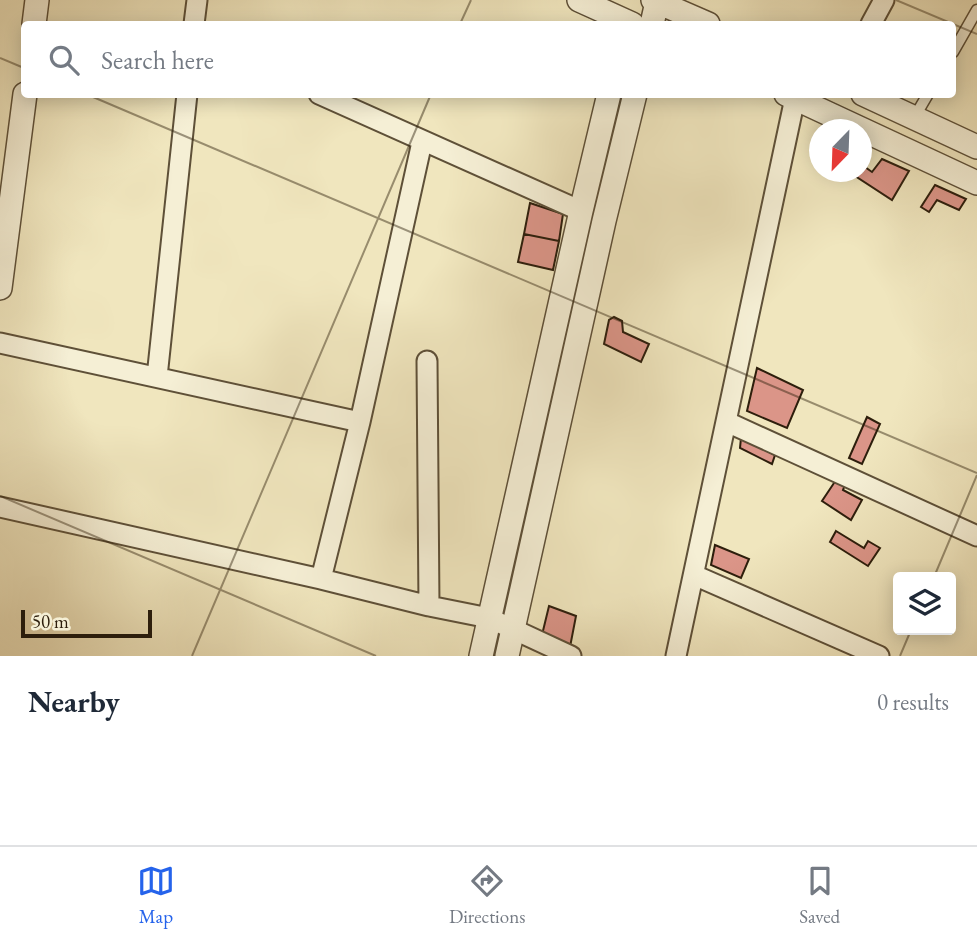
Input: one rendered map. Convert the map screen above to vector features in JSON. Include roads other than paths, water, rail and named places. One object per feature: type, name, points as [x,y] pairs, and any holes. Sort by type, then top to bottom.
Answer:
[{"type":"street","points":[[34,21],[37,0]]},
{"type":"street","points":[[194,21],[197,0]]},
{"type":"street","points":[[579,0],[629,18]]},
{"type":"street","points":[[873,21],[884,0]]},
{"type":"street","points":[[652,21],[655,1],[701,21]]},
{"type":"street","points":[[0,288],[24,98]]},
{"type":"street","points":[[157,377],[187,98]]},
{"type":"street","points":[[327,98],[581,211]]},
{"type":"street","points":[[481,656],[608,98]]},
{"type":"street","points":[[507,656],[634,98]]},
{"type":"street","points":[[677,656],[727,422],[791,98]]},
{"type":"street","points":[[795,98],[977,183]]},
{"type":"street","points":[[872,98],[977,147]]},
{"type":"street","points":[[321,579],[360,422],[422,142]]},
{"type":"street","points":[[0,343],[360,422]]},
{"type":"street","points":[[427,361],[429,606]]},
{"type":"street","points":[[727,422],[977,536]]},
{"type":"street","points":[[0,507],[489,618],[570,656]]},
{"type":"street","points":[[694,575],[879,656]]},
{"type":"lane","points":[[956,47],[977,10]]},
{"type":"lane","points":[[914,118],[926,98]]}]
